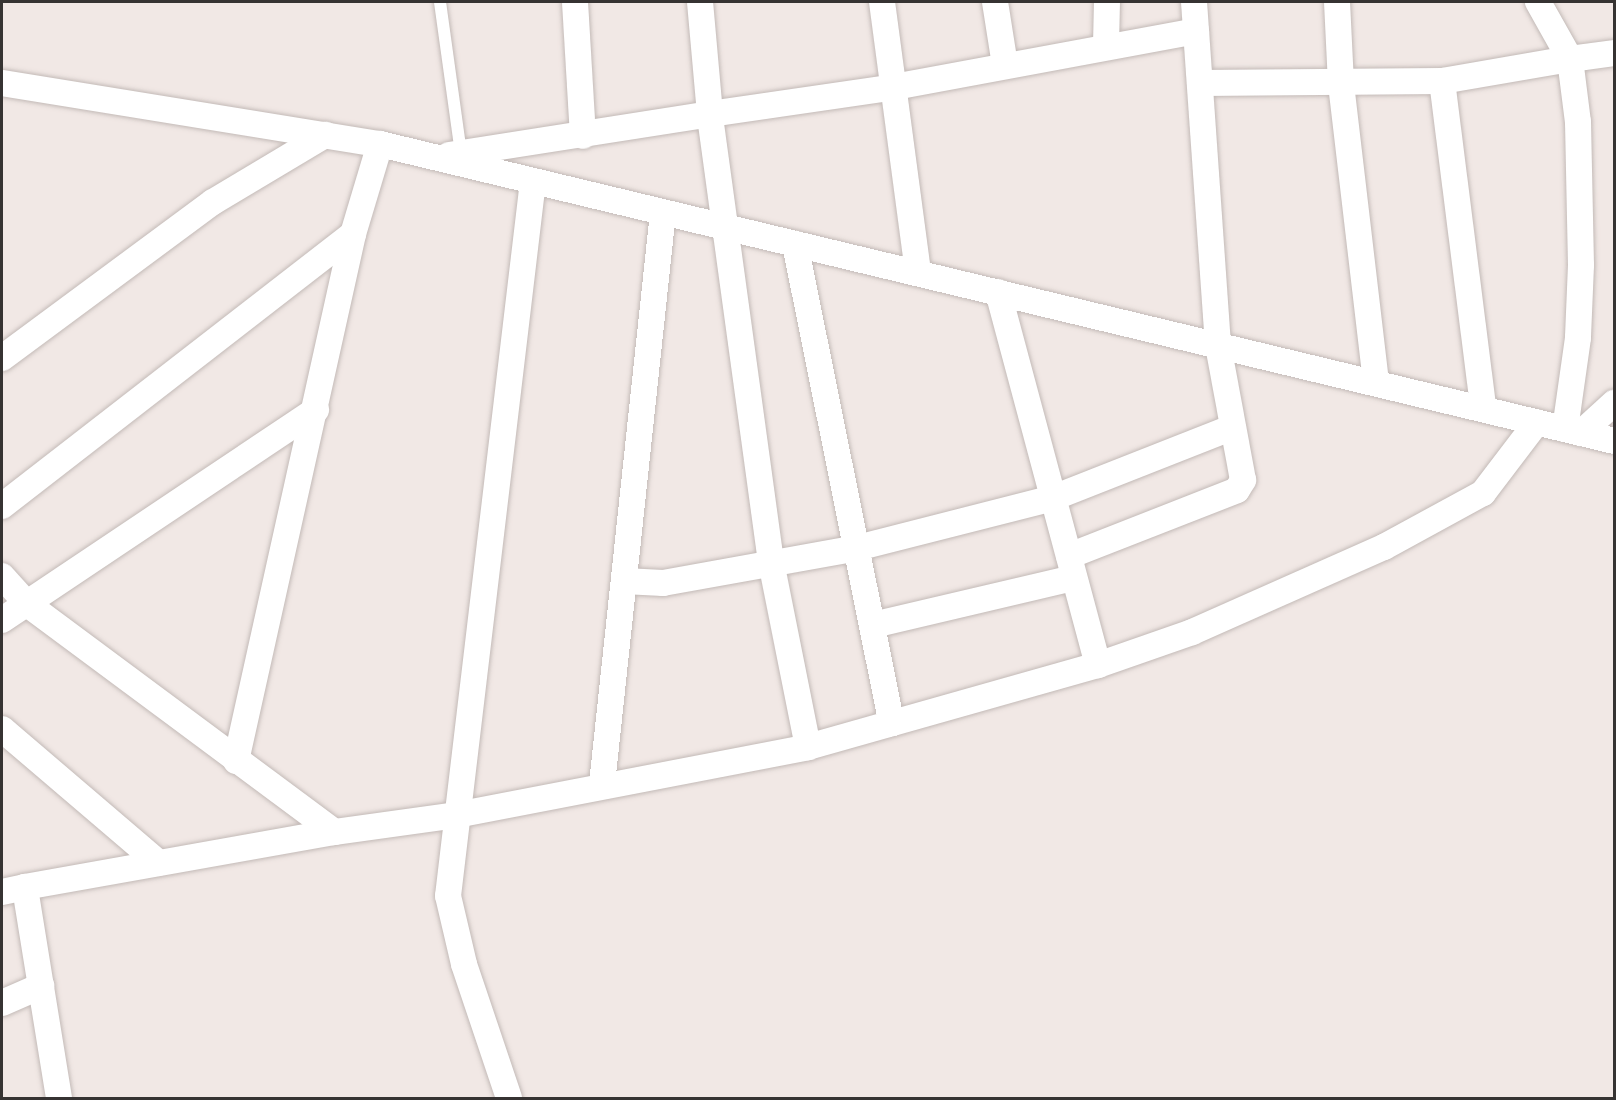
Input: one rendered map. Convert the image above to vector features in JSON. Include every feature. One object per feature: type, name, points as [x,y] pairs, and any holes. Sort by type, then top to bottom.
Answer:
[{"type":"street","points":[[575,2],[583,136]]},
{"type":"street","points":[[700,2],[722,226],[771,562],[808,747]]},
{"type":"street","points":[[882,2],[918,273]]},
{"type":"street","points":[[995,2],[1005,65]]},
{"type":"street","points":[[1106,45],[1107,2]]},
{"type":"street","points":[[873,626],[1072,567],[1237,490],[1244,472],[1218,345],[1194,2]]},
{"type":"street","points":[[1337,2],[1341,84],[1376,381]]},
{"type":"street","points":[[1538,2],[1570,59],[1578,122],[1581,265],[1573,431]]},
{"type":"street","points":[[436,157],[894,87],[1106,45],[1197,31]]},
{"type":"street","points":[[1200,83],[1341,84],[1442,81],[1614,53]]},
{"type":"street","points":[[1442,81],[1482,406]]},
{"type":"street","points":[[2,83],[380,144],[1482,406],[1614,441]]},
{"type":"street","points":[[2,358],[213,202],[325,135]]},
{"type":"street","points":[[236,761],[316,410],[353,234],[380,144]]},
{"type":"street","points":[[509,1098],[454,932],[448,896],[533,181]]},
{"type":"street","points":[[602,784],[663,212]]},
{"type":"street","points":[[2,506],[353,234]]},
{"type":"street","points":[[795,244],[892,723]]},
{"type":"street","points":[[998,292],[1098,665]]},
{"type":"street","points":[[1573,431],[1614,403]]},
{"type":"street","points":[[2,620],[316,410]]},
{"type":"street","points":[[59,1098],[41,986],[13,889],[334,832],[456,815],[602,784],[808,747],[1098,665],[1203,628],[1384,547],[1483,494],[1537,422]]},
{"type":"street","points":[[624,581],[663,583],[857,548],[1053,498],[1233,427]]},
{"type":"street","points":[[2,576],[26,603],[334,832]]},
{"type":"street","points":[[2,729],[159,863]]},
{"type":"street","points":[[2,1003],[41,986]]},
{"type":"lane","points":[[440,2],[461,154]]}]
